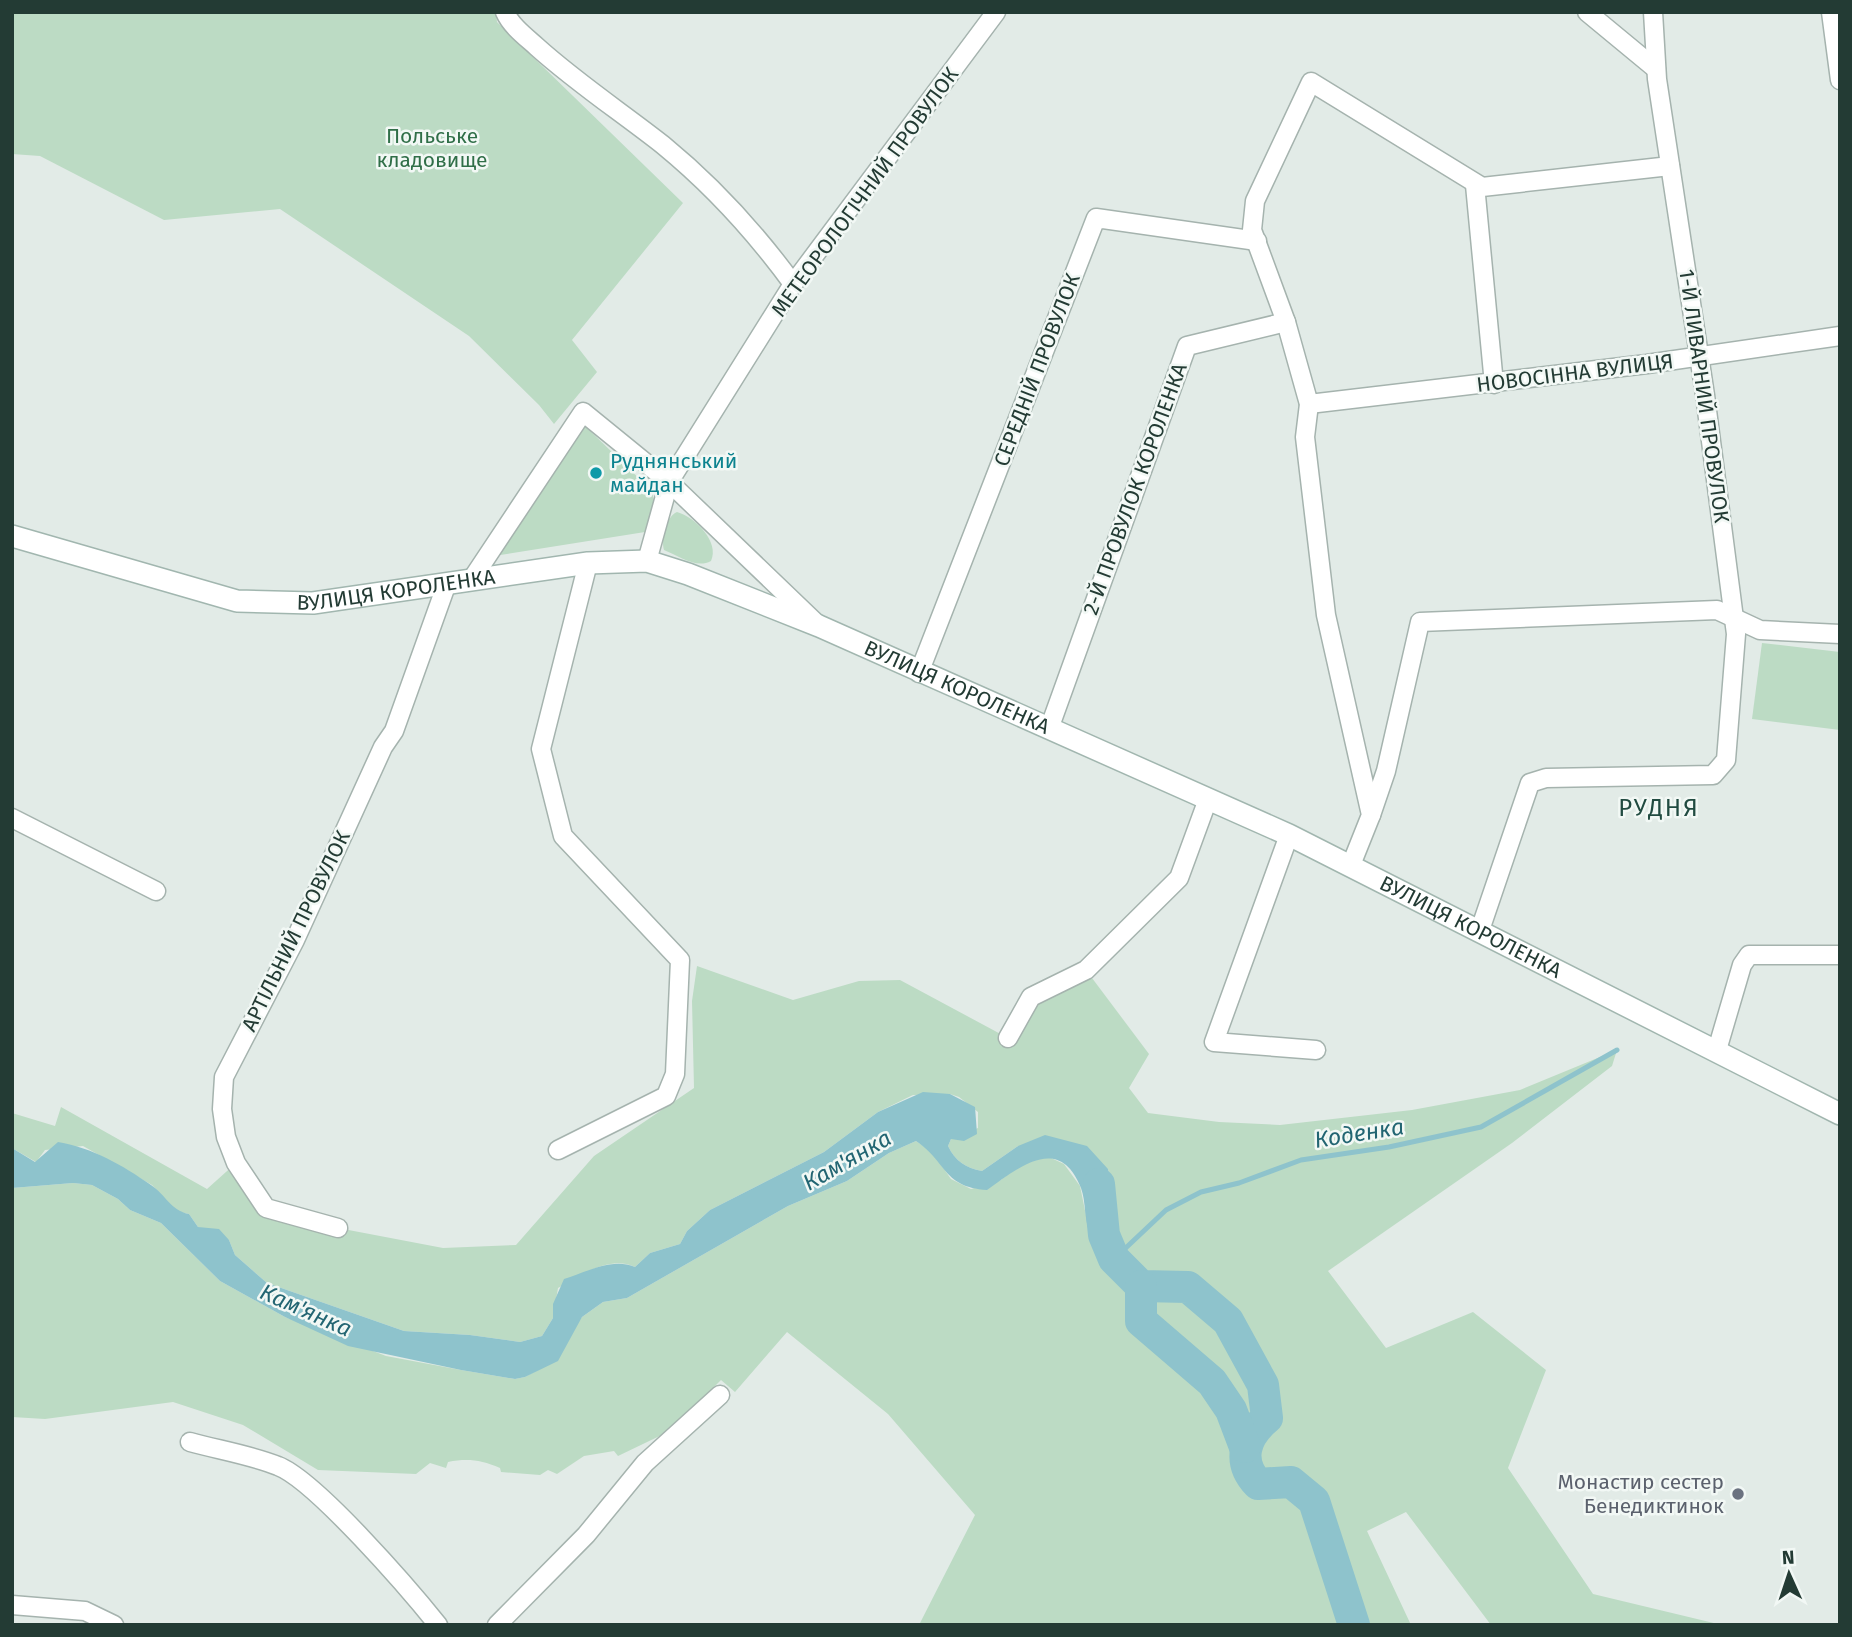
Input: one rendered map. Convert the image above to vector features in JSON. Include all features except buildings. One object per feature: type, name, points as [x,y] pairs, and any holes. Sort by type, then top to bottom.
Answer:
[{"type":"street","points":[[505,12],[520,31],[573,79],[663,145],[724,199],[764,244],[793,284]]},
{"type":"street","name":"МЕТЕОРОЛОГІЧНИЙ ПРОВУЛОК","points":[[646,561],[669,482],[793,284],[996,12]]},
{"type":"street","points":[[1587,12],[1656,68]]},
{"type":"street","name":"1-Й ЛИВАРНИЙ ПРОВУЛОК","points":[[1479,930],[1530,783],[1546,778],[1713,775],[1726,760],[1736,634],[1699,356],[1656,68],[1653,12]]},
{"type":"street","points":[[1830,12],[1840,80]]},
{"type":"street","points":[[1371,815],[1326,614],[1305,437],[1309,404],[1286,322],[1252,230],[1255,201],[1311,82],[1482,187],[1670,166]]},
{"type":"street","points":[[1475,185],[1494,384]]},
{"type":"street","name":"СЕРЕДНІЙ ПРОВУЛОК","points":[[919,673],[1096,218],[1257,241]]},
{"type":"street","name":"2-Й ПРОВУЛОК КОРОЛЕНКА","points":[[1049,729],[1186,346],[1286,322]]},
{"type":"street","name":"НОВОСІННА ВУЛИЦЯ","points":[[1309,404],[1494,384],[1840,336]]},
{"type":"street","points":[[471,579],[583,412],[669,482],[819,626]]},
{"type":"street","name":"ВУЛИЦЯ КОРОЛЕНКА","points":[[12,536],[237,601],[313,603],[588,563],[646,561],[688,574],[819,626],[919,673],[1289,835],[1717,1050],[1840,1115]]},
{"type":"street","points":[[558,1150],[666,1096],[675,1074],[680,960],[563,836],[541,749],[588,563]]},
{"type":"street","name":"АРТІЛЬНИЙ ПРОВУЛОК","points":[[338,1228],[266,1208],[236,1163],[226,1137],[222,1109],[224,1077],[295,940],[383,747],[394,731],[447,583]]},
{"type":"street","points":[[1351,865],[1386,771],[1420,622],[1717,610],[1760,630],[1840,634]]},
{"type":"street","points":[[1008,1038],[1031,997],[1086,970],[1179,878],[1208,799]]},
{"type":"street","points":[[12,818],[156,891]]},
{"type":"street","points":[[1289,835],[1214,1042],[1317,1050]]},
{"type":"street","points":[[1717,1050],[1742,965],[1749,955],[1839,955],[1840,948]]},
{"type":"street","points":[[497,1625],[586,1535],[645,1463],[720,1395]]},
{"type":"street","points":[[190,1442],[281,1466],[304,1483],[415,1597],[438,1625]]},
{"type":"street","points":[[12,1605],[85,1611],[114,1625]]},
{"type":"green space","name":"Польське кладовище","points":[[12,12],[496,12],[497,22],[683,203],[572,340],[597,372],[554,424],[539,405],[469,336],[280,209],[164,220],[40,156],[12,154]]},
{"type":"green space","points":[[582,423],[651,490],[654,500],[645,532],[494,556]]},
{"type":"green space","points":[[677,512],[691,519],[709,538],[713,554],[711,561],[693,563],[664,550],[665,528]]},
{"type":"green space","points":[[1762,643],[1840,652],[1840,730],[1752,719]]},
{"type":"green space","points":[[697,966],[793,1000],[859,981],[900,980],[1008,1038],[1031,997],[1086,970],[1149,1054],[1129,1088],[1148,1113],[1219,1122],[1280,1125],[1412,1110],[1520,1090],[1617,1050],[1612,1066],[1512,1143],[1328,1271],[1386,1348],[1473,1312],[1546,1370],[1508,1468],[1593,1594],[1722,1625],[1491,1625],[1406,1512],[1367,1531],[1411,1625],[919,1625],[975,1515],[888,1414],[787,1332],[735,1392],[721,1380],[670,1431],[618,1456],[614,1451],[584,1456],[557,1474],[548,1470],[540,1475],[501,1472],[500,1468],[493,1465],[468,1460],[448,1462],[446,1468],[430,1463],[416,1474],[318,1470],[243,1425],[173,1402],[45,1419],[12,1417],[12,1188],[73,1183],[92,1185],[118,1199],[130,1210],[161,1223],[220,1281],[285,1317],[386,1356],[515,1379],[540,1369],[582,1317],[603,1302],[627,1298],[788,1206],[847,1181],[889,1153],[916,1141],[932,1152],[951,1179],[971,1189],[1001,1180],[1017,1167],[1033,1160],[1049,1157],[1064,1164],[1080,1186],[1089,1230],[1116,1218],[1108,1169],[1018,1146],[982,1171],[971,1168],[958,1160],[948,1146],[951,1139],[978,1128],[978,1112],[959,1097],[950,1094],[913,1095],[878,1112],[824,1152],[710,1210],[687,1231],[680,1244],[650,1253],[635,1267],[615,1263],[606,1265],[586,1272],[558,1288],[553,1318],[542,1336],[520,1342],[470,1335],[404,1331],[267,1283],[235,1255],[229,1240],[198,1227],[189,1214],[176,1211],[152,1185],[83,1146],[45,1150],[36,1162],[12,1148],[12,1113],[55,1126],[61,1107],[207,1189],[236,1163],[266,1208],[338,1228],[443,1248],[516,1245],[594,1156],[694,1088],[692,1001]]},
{"type":"water","points":[[923,1092],[950,1094],[975,1107],[977,1134],[964,1141],[951,1139],[948,1146],[958,1160],[971,1168],[982,1171],[1018,1146],[1045,1135],[1087,1146],[1108,1169],[1116,1218],[1089,1231],[1081,1188],[1072,1171],[1061,1162],[1050,1158],[1037,1160],[1024,1165],[987,1190],[973,1188],[953,1179],[916,1141],[889,1153],[847,1181],[788,1206],[627,1298],[603,1302],[582,1317],[558,1361],[515,1379],[348,1346],[285,1317],[220,1281],[161,1223],[130,1210],[118,1199],[92,1185],[73,1183],[12,1188],[12,1148],[35,1162],[58,1142],[83,1148],[118,1164],[151,1185],[173,1206],[189,1214],[198,1227],[219,1229],[229,1240],[235,1255],[267,1283],[404,1331],[470,1335],[520,1342],[542,1336],[553,1318],[553,1304],[564,1279],[608,1265],[626,1264],[635,1267],[650,1253],[680,1244],[687,1231],[710,1210],[824,1152],[878,1112]]},
{"type":"waterway","name":"Коденка","points":[[1114,1259],[1166,1210],[1201,1192],[1239,1183],[1301,1160],[1389,1147],[1481,1127],[1617,1050]]},
{"type":"waterway","name":"Кам'янка","points":[[1099,1184],[1104,1235],[1114,1259],[1141,1286],[1188,1287],[1228,1321],[1263,1385],[1267,1418],[1249,1441],[1246,1450],[1247,1467],[1258,1484],[1291,1482],[1314,1501],[1354,1625]]},
{"type":"waterway","points":[[1141,1286],[1141,1321],[1212,1382],[1231,1410],[1245,1447]]},
{"type":"place","name":"Руднянський майдан","points":[[596,473]]},
{"type":"place","name":"Монастир сестер Бенедиктинок","points":[[1738,1494]]},
{"type":"district","name":"РУДНЯ","points":[[1659,808]]}]
